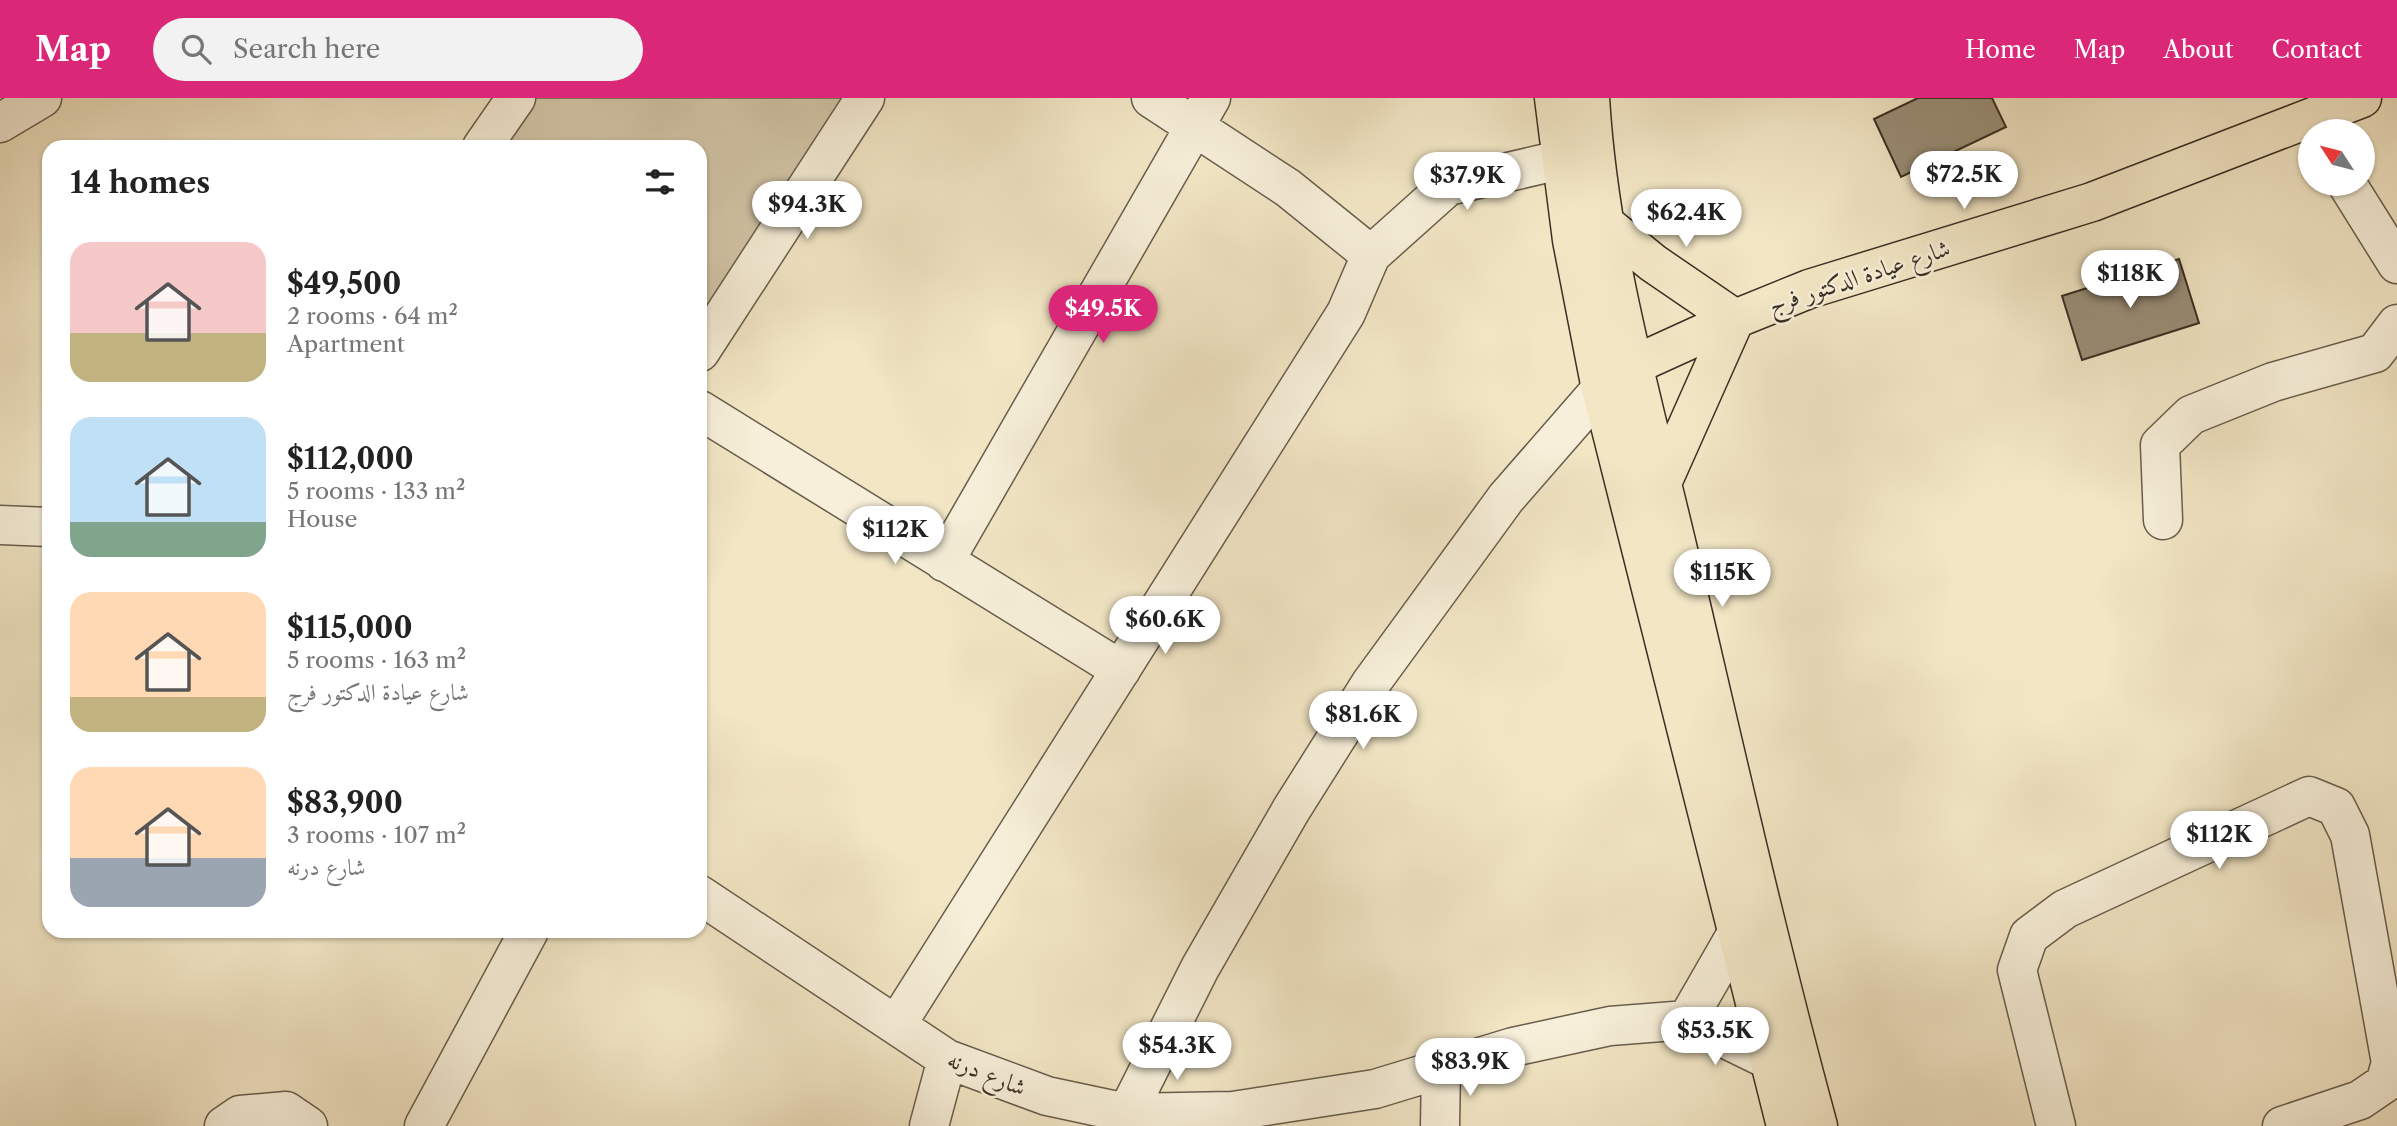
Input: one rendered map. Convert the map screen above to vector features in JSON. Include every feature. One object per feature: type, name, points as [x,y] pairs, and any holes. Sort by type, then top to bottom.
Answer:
[{"type":"main road","points":[[1554,98],[1572,240],[1601,389],[1786,1126]]},
{"type":"main road","points":[[1590,98],[1604,223],[1634,365],[1759,897],[1818,1126]]},
{"type":"main road","name":"شارع عيادة الدكتور فرج","points":[[2322,119],[2362,98]]},
{"type":"main road","name":"شارع عيادة الدكتور فرج","points":[[1601,389],[1634,365],[1735,318],[1808,289],[2092,202],[2298,129]]},
{"type":"main road","points":[[1604,223],[1653,262],[1735,318],[1662,483]]},
{"type":"street","points":[[0,123],[42,98]]},
{"type":"street","points":[[487,140],[516,98]]},
{"type":"street","points":[[707,341],[865,98]]},
{"type":"street","points":[[1151,98],[1203,111],[1288,188],[1371,255]]},
{"type":"street","points":[[944,562],[1203,111]]},
{"type":"street","points":[[897,1024],[1346,313],[1371,255],[1448,186],[1560,160]]},
{"type":"street","points":[[2354,196],[2397,264]]},
{"type":"street","points":[[2164,520],[2160,445],[2191,415],[2273,382],[2375,353],[2397,324]]},
{"type":"street","points":[[1127,1113],[1200,968],[1291,810],[1371,683],[1506,498],[1601,389]]},
{"type":"street","points":[[707,414],[1121,670]]},
{"type":"street","points":[[0,525],[42,527]]},
{"type":"street","points":[[2056,1126],[2017,970],[2029,936],[2065,909],[2309,796],[2336,807],[2350,835],[2391,1063],[2385,1083],[2360,1100],[2282,1126]]},
{"type":"street","name":"شارع درنه","points":[[707,900],[947,1059],[1047,1096],[1127,1113],[1233,1111],[1376,1089],[1513,1047],[1610,1026],[1687,1020]]},
{"type":"street","points":[[1737,933],[1687,1020],[1769,1060],[1807,1086]]},
{"type":"street","points":[[424,1126],[525,938]]},
{"type":"street","points":[[929,1126],[947,1059]]},
{"type":"street","points":[[1440,1126],[1441,1069]]},
{"type":"street","points":[[224,1126],[240,1115],[286,1111],[308,1126]]},
{"type":"shaded area","points":[[525,98],[851,98],[707,318],[707,140],[496,140]]},
{"type":"building","points":[[1918,98],[1992,98],[2006,127],[1901,177],[1874,119]]},
{"type":"building","points":[[2179,259],[2199,323],[2082,360],[2062,296]]}]
